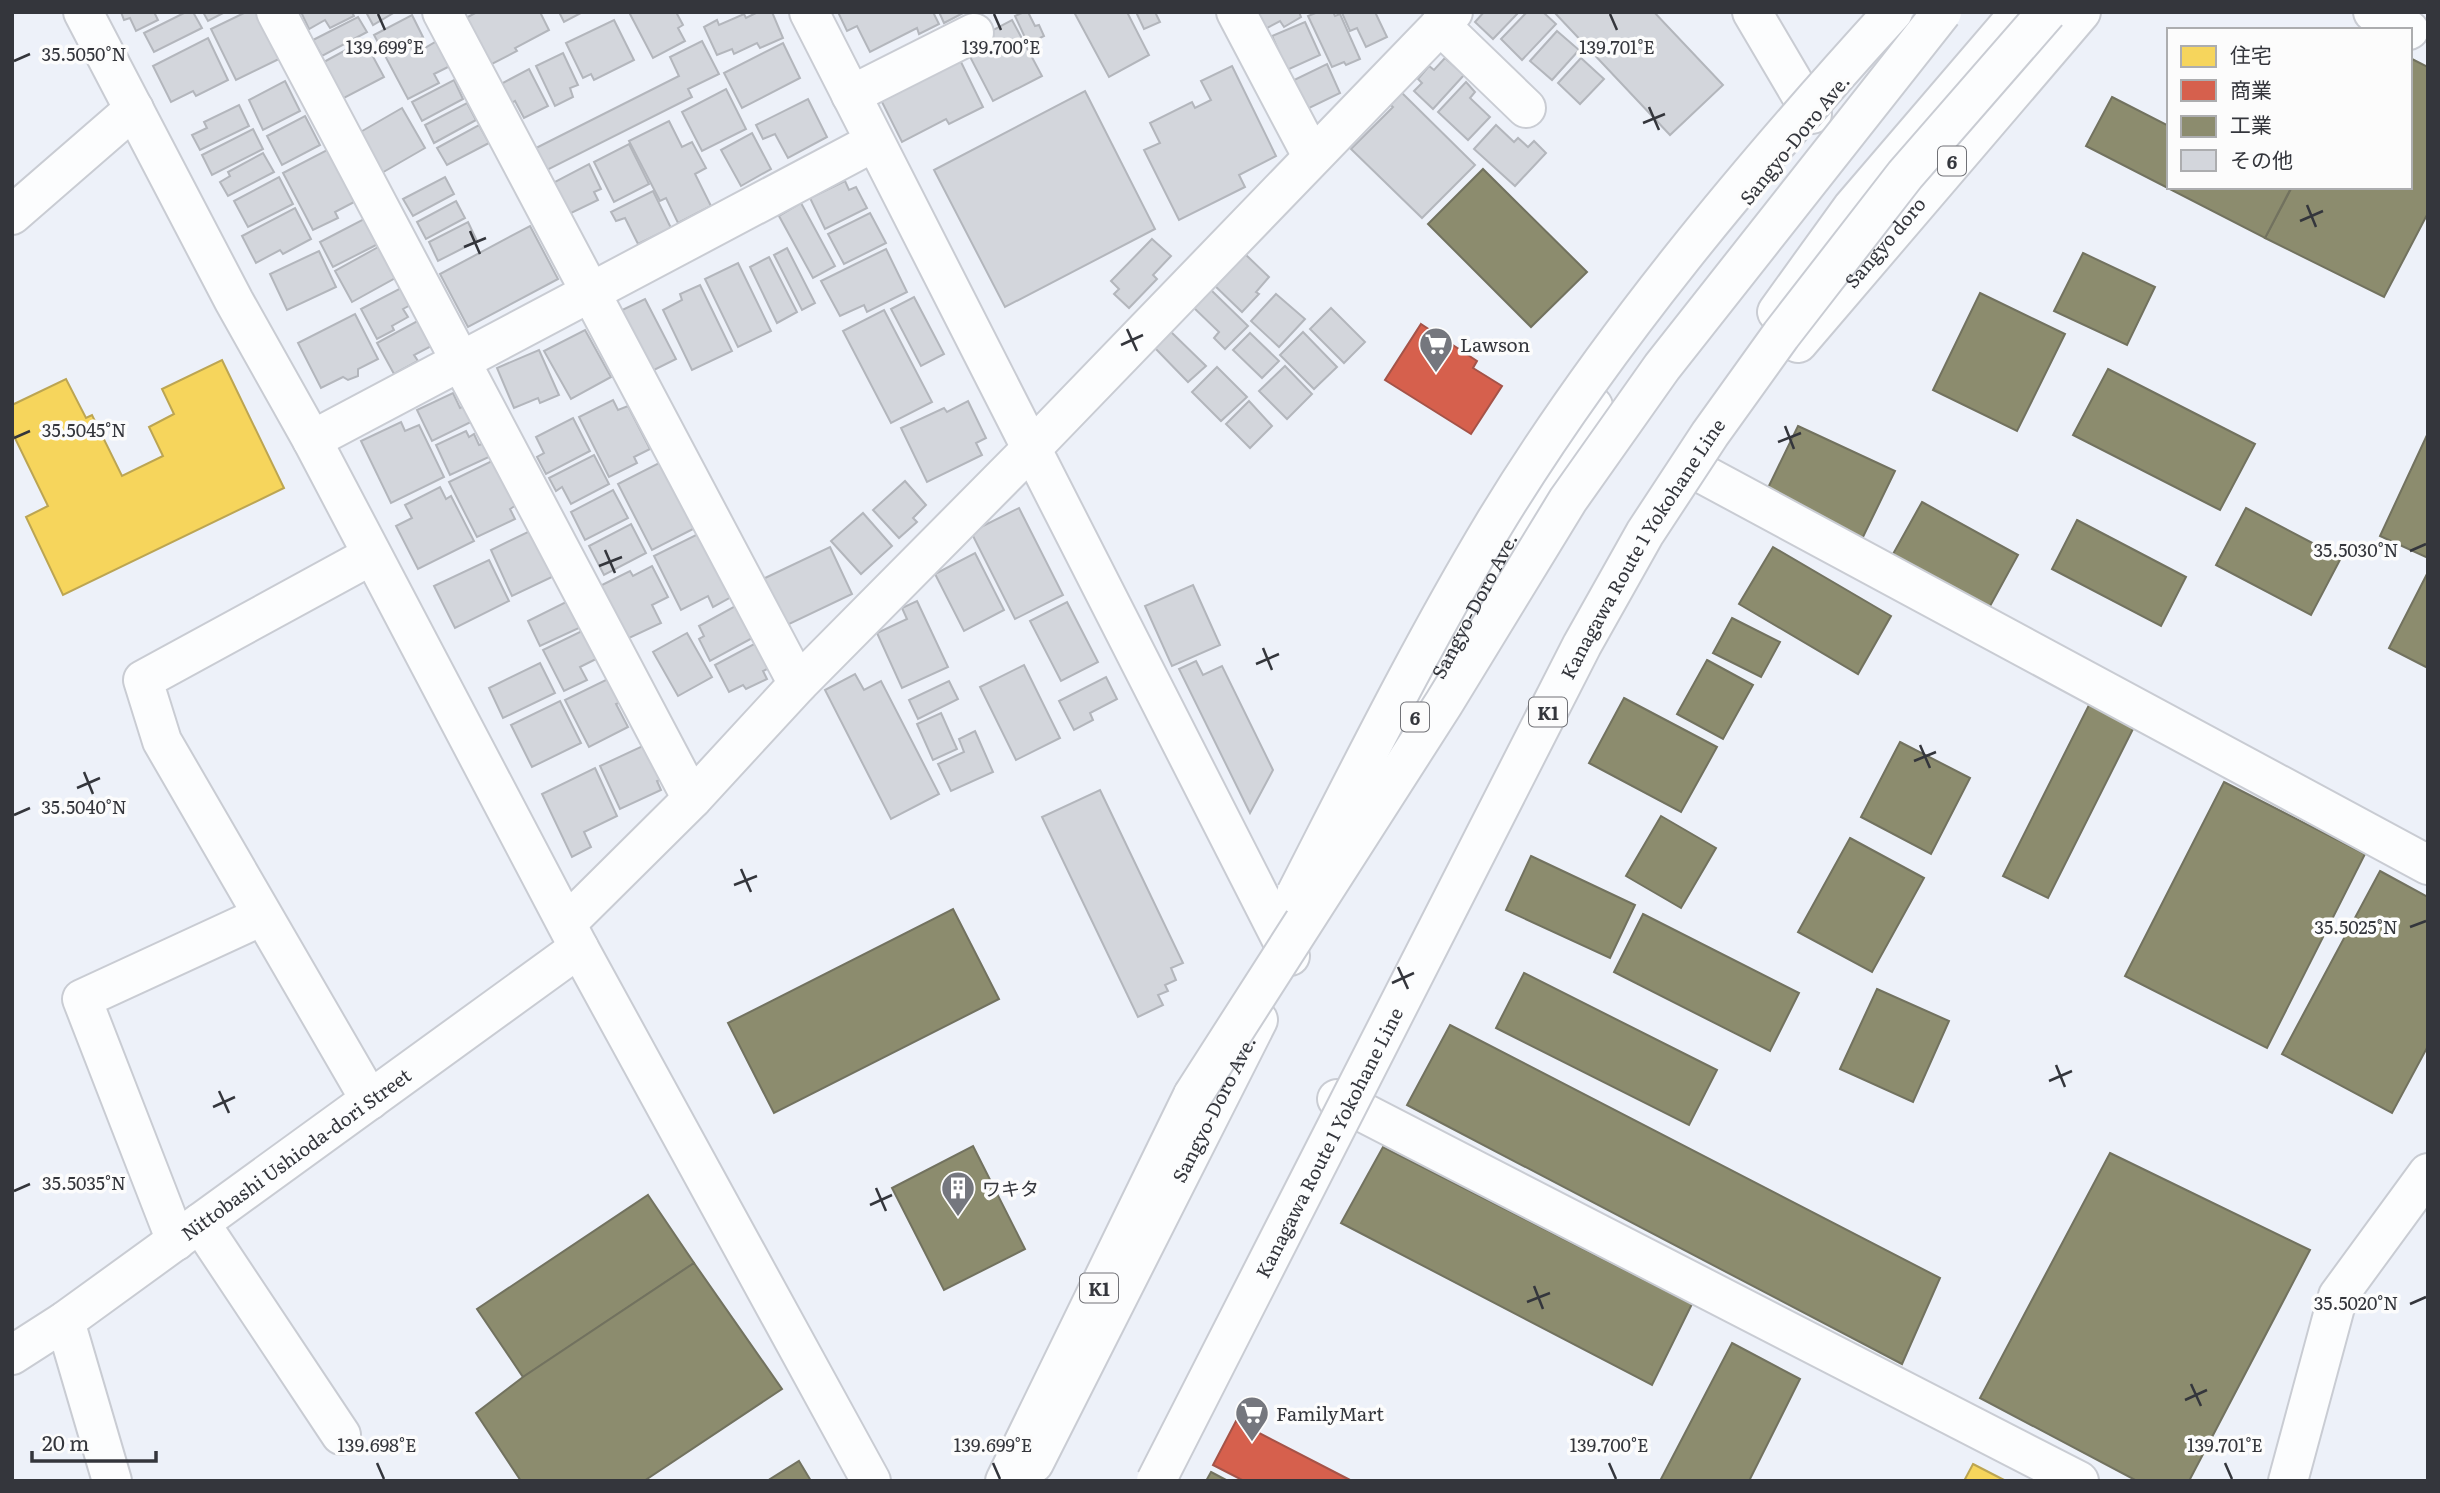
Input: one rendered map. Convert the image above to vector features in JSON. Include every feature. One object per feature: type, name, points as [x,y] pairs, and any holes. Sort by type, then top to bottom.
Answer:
[{"type":"main road","points":[[83,12],[573,936],[871,1481]]},
{"type":"main road","points":[[276,12],[692,799]]},
{"type":"main road","points":[[442,12],[798,684]]},
{"type":"main road","points":[[808,12],[1290,956]]},
{"type":"main road","points":[[1236,12],[1312,156]]},
{"type":"main road","points":[[1752,12],[1812,114]]},
{"type":"main road","name":"K1","points":[[1005,1481],[1193,1095],[1401,688],[1495,523],[1582,391],[1679,262],[1794,121],[1893,12]]},
{"type":"main road","name":"Sangyo-Doro Ave.","points":[[1026,1481],[1290,956],[1519,519],[1651,317],[1812,114],[1899,12]]},
{"type":"main road","name":"K1","points":[[1193,1095],[1444,703],[1568,500],[1662,366],[1942,12]]},
{"type":"main road","points":[[1645,533],[1780,307],[1852,208],[2020,12]]},
{"type":"main road","name":"Kanagawa Route 1 Yokohane Line","points":[[1156,1481],[1582,645],[1645,533],[1710,434],[1905,175],[2047,12]]},
{"type":"main road","name":"Sangyo doro","points":[[1699,472],[1721,439],[1823,311],[2081,12]]},
{"type":"main road","points":[[2374,12],[2406,28]]},
{"type":"main road","points":[[1447,19],[1526,108]]},
{"type":"main road","name":"Nittobashi Ushioda-dori Street","points":[[12,1355],[65,1321],[370,1100],[573,936],[692,799],[798,684],[1031,449],[1447,19]]},
{"type":"main road","points":[[2412,31],[2428,39]]},
{"type":"main road","points":[[851,95],[974,33]]},
{"type":"main road","points":[[12,215],[134,109]]},
{"type":"main road","points":[[312,440],[874,142]]},
{"type":"main road","points":[[1699,472],[2428,865]]},
{"type":"main road","name":"6","points":[[1138,1481],[1444,891],[1635,566],[1699,472]]},
{"type":"main road","points":[[370,1100],[162,741],[143,680],[372,555]]},
{"type":"main road","points":[[262,916],[82,999],[188,1232],[341,1435]]},
{"type":"main road","points":[[1337,1099],[2079,1481]]},
{"type":"main road","points":[[2288,1481],[2338,1296],[2428,1172]]},
{"type":"main road","points":[[65,1321],[112,1481]]},
{"type":"building: 住宅","points":[[222,360],[284,488],[63,595],[26,517],[48,506],[12,432],[12,405],[66,379],[86,418],[92,415],[122,476],[163,456],[149,427],[174,414],[162,389]]},
{"type":"building: 住宅","points":[[1973,1464],[2006,1481],[1964,1481]]},
{"type":"building: 商業","name":"Lawson","points":[[1421,324],[1477,361],[1473,368],[1502,386],[1471,434],[1385,380]]},
{"type":"building: 商業","name":"FamilyMart","points":[[1236,1421],[1352,1481],[1244,1481],[1213,1465]]},
{"type":"building: 工業","points":[[2412,59],[2428,67],[2428,213],[2384,297],[2265,238],[2291,189],[2412,189]]},
{"type":"building: 工業","points":[[2112,97],[2167,125],[2167,188],[2086,146]]},
{"type":"building: 工業","points":[[1483,169],[1587,272],[1531,327],[1428,224]]},
{"type":"building: 工業","points":[[2170,189],[2290,189],[2265,238]]},
{"type":"building: 工業","points":[[2083,253],[2155,287],[2127,345],[2054,311]]},
{"type":"building: 工業","points":[[1980,293],[2065,334],[2017,431],[1933,390]]},
{"type":"building: 工業","points":[[2108,369],[2255,444],[2220,510],[2073,435]]},
{"type":"building: 工業","points":[[1798,426],[1895,471],[1862,539],[1765,494]]},
{"type":"building: 工業","points":[[2428,433],[2428,558],[2380,536]]},
{"type":"building: 工業","points":[[1922,502],[2018,555],[1989,608],[1893,554]]},
{"type":"building: 工業","points":[[2246,508],[2341,558],[2311,615],[2216,565]]},
{"type":"building: 工業","points":[[2077,520],[2186,577],[2161,626],[2052,569]]},
{"type":"building: 工業","points":[[1773,547],[1891,616],[1858,674],[1739,604]]},
{"type":"building: 工業","points":[[2428,572],[2428,668],[2389,648]]},
{"type":"building: 工業","points":[[1732,618],[1780,642],[1761,677],[1713,653]]},
{"type":"building: 工業","points":[[1707,660],[1753,685],[1723,739],[1677,714]]},
{"type":"building: 工業","points":[[1624,698],[1717,747],[1681,812],[1589,763]]},
{"type":"building: 工業","points":[[2089,705],[2134,727],[2048,898],[2003,876]]},
{"type":"building: 工業","points":[[1900,742],[1970,778],[1931,854],[1861,817]]},
{"type":"building: 工業","points":[[2224,782],[2365,854],[2267,1048],[2125,976]]},
{"type":"building: 工業","points":[[1661,816],[1716,848],[1681,908],[1626,876]]},
{"type":"building: 工業","points":[[1850,838],[1924,878],[1872,972],[1798,932]]},
{"type":"building: 工業","points":[[1531,856],[1635,905],[1610,958],[1506,910]]},
{"type":"building: 工業","points":[[2380,871],[2428,897],[2428,1046],[2392,1113],[2282,1054]]},
{"type":"building: 工業","points":[[953,909],[999,999],[774,1113],[728,1023]]},
{"type":"building: 工業","points":[[1643,914],[1799,993],[1770,1051],[1614,972]]},
{"type":"building: 工業","points":[[1524,973],[1717,1070],[1689,1125],[1496,1028]]},
{"type":"building: 工業","points":[[1877,989],[1949,1021],[1913,1102],[1840,1069]]},
{"type":"building: 工業","points":[[1450,1025],[1940,1278],[1902,1364],[1407,1105]]},
{"type":"building: 工業","name":"ワキタ","points":[[973,1146],[1025,1249],[944,1290],[892,1188]]},
{"type":"building: 工業","points":[[1383,1147],[1692,1304],[1652,1385],[1341,1223]]},
{"type":"building: 工業","points":[[2110,1153],[2310,1250],[2189,1481],[2137,1481],[1980,1398]]},
{"type":"building: 工業","points":[[648,1195],[694,1263],[523,1377],[477,1309]]},
{"type":"building: 工業","points":[[694,1263],[782,1389],[644,1481],[521,1481],[476,1413],[523,1377]]},
{"type":"building: 工業","points":[[1732,1343],[1800,1379],[1749,1481],[1660,1481]]},
{"type":"building: 工業","points":[[799,1461],[811,1481],[767,1481]]},
{"type":"building: 工業","points":[[1211,1472],[1228,1481],[1206,1481]]},
{"type":"building: その他","points":[[121,12],[154,12],[158,20],[136,31],[130,18],[124,20]]},
{"type":"building: その他","points":[[186,12],[193,12],[202,28],[154,52],[144,33]]},
{"type":"building: その他","points":[[203,12],[225,12],[208,21]]},
{"type":"building: その他","points":[[246,12],[259,12],[281,58],[236,80],[211,29]]},
{"type":"building: その他","points":[[301,12],[352,12],[354,16],[330,28],[325,20],[309,29]]},
{"type":"building: その他","points":[[366,12],[395,12],[373,25]]},
{"type":"building: その他","points":[[477,12],[540,12],[549,30],[490,65],[466,18]]},
{"type":"building: その他","points":[[559,12],[580,12],[581,13],[564,22]]},
{"type":"building: その他","points":[[676,12],[683,25],[678,28],[685,41],[653,58],[630,14]]},
{"type":"building: その他","points":[[758,12],[772,12],[783,38],[760,48],[757,43],[734,54],[732,49],[717,55],[704,27],[717,20],[719,25],[744,14],[746,18]]},
{"type":"building: その他","points":[[838,12],[933,12],[939,24],[919,34],[917,28],[870,52],[857,26],[847,31]]},
{"type":"building: その他","points":[[939,12],[965,12],[944,23]]},
{"type":"building: その他","points":[[1028,12],[1035,26],[1039,25],[1044,36],[1028,44],[1015,16]]},
{"type":"building: その他","points":[[1074,12],[1127,12],[1149,55],[1109,77]]},
{"type":"building: その他","points":[[1136,12],[1155,12],[1160,22],[1144,29]]},
{"type":"building: その他","points":[[1247,12],[1299,12],[1301,17],[1284,27],[1280,21],[1258,33]]},
{"type":"building: その他","points":[[1318,12],[1333,12],[1335,16],[1340,14],[1360,59],[1332,67],[1308,16]]},
{"type":"building: その他","points":[[1375,12],[1387,37],[1366,47],[1357,28],[1350,31],[1342,13]]},
{"type":"building: その他","points":[[1484,12],[1519,12],[1493,39],[1475,22]]},
{"type":"building: その他","points":[[1527,12],[1543,12],[1556,24],[1522,60],[1501,39]]},
{"type":"building: その他","points":[[1554,12],[1654,12],[1723,85],[1670,135]]},
{"type":"building: その他","points":[[412,15],[423,37],[418,39],[423,49],[437,41],[450,66],[434,74],[439,83],[408,99],[374,35]]},
{"type":"building: その他","points":[[358,17],[367,32],[322,56],[313,40]]},
{"type":"building: その他","points":[[614,20],[634,60],[594,80],[591,74],[583,78],[566,43]]},
{"type":"building: その他","points":[[1012,20],[1042,76],[993,101],[967,51],[978,38]]},
{"type":"building: その他","points":[[1305,22],[1320,55],[1287,70],[1272,36]]},
{"type":"building: その他","points":[[1557,31],[1579,50],[1552,80],[1530,61]]},
{"type":"building: その他","points":[[208,38],[228,80],[196,96],[193,91],[171,102],[153,66]]},
{"type":"building: その他","points":[[364,40],[384,77],[342,99],[322,63]]},
{"type":"building: その他","points":[[702,41],[719,74],[688,89],[692,97],[547,170],[536,148],[679,76],[670,57]]},
{"type":"building: その他","points":[[783,43],[800,78],[742,108],[724,73]]},
{"type":"building: その他","points":[[563,53],[578,85],[570,88],[573,97],[555,106],[536,66]]},
{"type":"building: その他","points":[[1445,58],[1464,75],[1433,109],[1414,91],[1422,83],[1418,79],[1429,66],[1434,70]]},
{"type":"building: その他","points":[[1581,58],[1604,79],[1580,104],[1558,83]]},
{"type":"building: その他","points":[[960,60],[983,107],[949,124],[946,119],[902,142],[878,94]]},
{"type":"building: その他","points":[[1327,64],[1340,93],[1301,112],[1288,83]]},
{"type":"building: その他","points":[[1232,66],[1276,156],[1239,175],[1245,187],[1179,220],[1144,150],[1160,143],[1150,123],[1192,102],[1195,108],[1211,100],[1201,81]]},
{"type":"building: その他","points":[[529,69],[548,106],[524,118],[515,101],[510,104],[501,84]]},
{"type":"building: その他","points":[[454,80],[463,99],[422,121],[412,102]]},
{"type":"building: その他","points":[[285,81],[300,111],[263,130],[249,100]]},
{"type":"building: その他","points":[[1466,82],[1475,92],[1470,98],[1490,117],[1468,140],[1438,112]]},
{"type":"building: その他","points":[[726,89],[746,129],[702,151],[682,112]]},
{"type":"building: その他","points":[[1399,90],[1475,165],[1422,218],[1351,149],[1393,107],[1387,102]]},
{"type":"building: その他","points":[[1085,91],[1155,229],[1005,307],[934,170]]},
{"type":"building: その他","points":[[808,99],[827,137],[788,158],[775,134],[763,139],[756,125]]},
{"type":"building: その他","points":[[467,103],[476,120],[434,143],[425,125]]},
{"type":"building: その他","points":[[239,105],[249,126],[200,150],[192,135],[207,128],[204,122]]},
{"type":"building: その他","points":[[402,108],[425,148],[380,174],[357,134]]},
{"type":"building: その他","points":[[305,116],[320,145],[282,165],[267,136]]},
{"type":"building: その他","points":[[669,121],[682,147],[692,142],[706,168],[695,174],[711,206],[678,223],[666,198],[660,201],[629,141]]},
{"type":"building: その他","points":[[479,125],[489,143],[447,165],[437,148]]},
{"type":"building: その他","points":[[1496,125],[1514,142],[1518,138],[1528,147],[1534,141],[1546,153],[1515,186],[1474,149]]},
{"type":"building: その他","points":[[253,129],[263,149],[212,175],[202,155]]},
{"type":"building: その他","points":[[752,133],[771,169],[741,186],[721,150]]},
{"type":"building: その他","points":[[629,144],[649,184],[614,202],[594,162]]},
{"type":"building: その他","points":[[329,149],[356,201],[335,212],[338,218],[313,230],[283,173]]},
{"type":"building: その他","points":[[263,153],[274,172],[228,196],[220,182],[230,176],[228,172]]},
{"type":"building: その他","points":[[589,164],[601,189],[594,192],[598,200],[569,214],[549,185]]},
{"type":"building: その他","points":[[279,177],[293,204],[248,227],[234,201]]},
{"type":"building: その他","points":[[445,177],[454,194],[413,216],[403,199]]},
{"type":"building: その他","points":[[845,181],[849,190],[856,187],[867,208],[825,229],[810,198]]},
{"type":"building: その他","points":[[653,191],[671,228],[638,244],[625,218],[616,221],[611,212]]},
{"type":"building: その他","points":[[456,201],[465,218],[426,239],[417,222]]},
{"type":"building: その他","points":[[801,203],[835,266],[813,278],[779,216]]},
{"type":"building: その他","points":[[295,208],[311,239],[283,254],[280,250],[256,263],[242,236]]},
{"type":"building: その他","points":[[870,213],[886,243],[844,264],[828,234]]},
{"type":"building: その他","points":[[366,218],[380,243],[333,267],[320,242]]},
{"type":"building: その他","points":[[468,222],[477,241],[438,261],[429,242]]},
{"type":"building: その他","points":[[530,226],[558,279],[468,327],[440,274]]},
{"type":"building: その他","points":[[1152,239],[1171,256],[1153,275],[1157,279],[1129,308],[1114,294],[1119,289],[1111,281]]},
{"type":"building: その他","points":[[380,246],[397,277],[352,302],[335,271]]},
{"type":"building: その他","points":[[787,248],[815,303],[802,310],[774,255]]},
{"type":"building: その他","points":[[886,249],[907,292],[867,312],[864,305],[840,316],[821,281]]},
{"type":"building: その他","points":[[319,251],[336,287],[287,310],[270,274]]},
{"type":"building: その他","points":[[1244,253],[1269,277],[1256,292],[1259,294],[1242,312],[1213,284]]},
{"type":"building: その他","points":[[769,257],[797,312],[777,323],[750,267]]},
{"type":"building: その他","points":[[738,263],[771,331],[738,347],[705,279]]},
{"type":"building: その他","points":[[700,285],[732,351],[692,370],[663,310],[682,300],[680,294]]},
{"type":"building: その他","points":[[403,287],[412,304],[403,309],[408,317],[392,326],[394,330],[377,339],[361,309]]},
{"type":"building: その他","points":[[1210,289],[1248,326],[1225,349],[1214,338],[1219,332],[1193,307]]},
{"type":"building: その他","points":[[1276,294],[1305,319],[1279,347],[1251,321]]},
{"type":"building: その他","points":[[914,297],[944,354],[921,366],[891,309]]},
{"type":"building: その他","points":[[645,299],[676,359],[646,374],[616,313]]},
{"type":"building: その他","points":[[1331,308],[1365,342],[1344,363],[1310,329]]},
{"type":"building: その他","points":[[884,310],[932,402],[891,423],[843,331]]},
{"type":"building: その他","points":[[355,314],[378,359],[358,369],[358,376],[348,380],[343,377],[321,388],[298,343]]},
{"type":"building: その他","points":[[423,318],[437,343],[414,355],[418,361],[394,374],[377,343]]},
{"type":"building: その他","points":[[1168,329],[1206,366],[1188,382],[1152,345]]},
{"type":"building: その他","points":[[585,330],[611,377],[571,399],[544,351]]},
{"type":"building: その他","points":[[1303,332],[1337,367],[1314,389],[1280,355]]},
{"type":"building: その他","points":[[1250,333],[1279,361],[1262,378],[1233,350]]},
{"type":"building: その他","points":[[539,350],[559,395],[540,403],[538,398],[514,408],[497,368]]},
{"type":"building: その他","points":[[1285,366],[1312,394],[1287,419],[1259,391]]},
{"type":"building: その他","points":[[1217,367],[1247,397],[1221,421],[1192,392]]},
{"type":"building: その他","points":[[453,393],[460,408],[469,404],[477,419],[432,441],[417,410]]},
{"type":"building: その他","points":[[613,400],[618,410],[628,406],[650,449],[634,457],[637,463],[609,477],[579,417]]},
{"type":"building: その他","points":[[968,401],[986,438],[976,443],[982,455],[927,482],[901,428],[944,408],[947,412]]},
{"type":"building: その他","points":[[1249,401],[1272,426],[1250,448],[1226,424]]},
{"type":"building: その他","points":[[573,418],[590,451],[546,474],[537,457],[544,453],[536,437]]},
{"type":"building: その他","points":[[401,422],[405,431],[419,425],[444,477],[391,503],[361,441]]},
{"type":"building: その他","points":[[466,431],[469,437],[474,434],[479,445],[485,443],[491,456],[450,475],[436,445]]},
{"type":"building: その他","points":[[594,455],[609,484],[571,504],[562,487],[556,491],[549,478]]},
{"type":"building: その他","points":[[496,459],[518,504],[510,509],[515,519],[477,537],[449,482]]},
{"type":"building: その他","points":[[661,462],[695,528],[652,550],[618,484]]},
{"type":"building: その他","points":[[905,481],[926,505],[913,518],[917,522],[899,538],[873,510]]},
{"type":"building: その他","points":[[440,487],[446,499],[451,496],[474,541],[418,569],[396,526],[412,518],[405,505]]},
{"type":"building: その他","points":[[613,490],[628,518],[585,540],[571,512]]},
{"type":"building: その他","points":[[1019,508],[1063,595],[1015,619],[971,532]]},
{"type":"building: その他","points":[[863,513],[892,546],[861,574],[831,541]]},
{"type":"building: その他","points":[[631,524],[646,553],[604,575],[589,546]]},
{"type":"building: その他","points":[[532,530],[554,576],[512,596],[491,550]]},
{"type":"building: その他","points":[[700,533],[731,597],[713,607],[708,596],[681,610],[654,556]]},
{"type":"building: その他","points":[[830,547],[852,594],[785,626],[763,579]]},
{"type":"building: その他","points":[[975,553],[1004,610],[964,631],[935,574]]},
{"type":"building: その他","points":[[489,560],[509,601],[455,628],[434,586]]},
{"type":"building: その他","points":[[652,566],[668,597],[652,605],[661,623],[627,639],[600,586],[630,571],[633,576]]},
{"type":"building: その他","points":[[1193,585],[1220,645],[1172,666],[1145,606]]},
{"type":"building: その他","points":[[568,601],[581,627],[540,646],[528,621]]},
{"type":"building: その他","points":[[917,601],[948,667],[902,688],[877,633],[907,619],[902,608]]},
{"type":"building: その他","points":[[1067,602],[1098,662],[1061,681],[1030,621]]},
{"type":"building: その他","points":[[739,604],[756,636],[710,661],[699,639],[704,636],[699,626]]},
{"type":"building: その他","points":[[586,629],[600,657],[580,667],[587,680],[564,691],[543,650]]},
{"type":"building: その他","points":[[687,633],[712,677],[678,696],[653,652]]},
{"type":"building: その他","points":[[756,643],[769,668],[763,671],[767,679],[746,689],[743,685],[729,692],[715,665]]},
{"type":"building: その他","points":[[1196,661],[1203,675],[1222,666],[1273,770],[1250,813],[1179,669]]},
{"type":"building: その他","points":[[540,663],[555,693],[503,718],[489,688]]},
{"type":"building: その他","points":[[1024,665],[1060,738],[1016,760],[980,687]]},
{"type":"building: その他","points":[[855,674],[864,690],[881,681],[939,794],[891,819],[825,690]]},
{"type":"building: その他","points":[[614,676],[626,700],[616,704],[628,727],[589,747],[565,700]]},
{"type":"building: その他","points":[[1106,677],[1117,699],[1090,713],[1093,720],[1074,730],[1059,701]]},
{"type":"building: その他","points":[[949,681],[958,699],[918,719],[909,700]]},
{"type":"building: その他","points":[[560,701],[581,743],[532,767],[511,725]]},
{"type":"building: その他","points":[[941,713],[957,749],[933,760],[917,724]]},
{"type":"building: その他","points":[[975,731],[993,772],[951,791],[938,764],[964,752],[959,739]]},
{"type":"building: その他","points":[[647,744],[663,779],[657,781],[661,790],[620,809],[600,766]]},
{"type":"building: その他","points":[[595,768],[617,816],[584,832],[591,847],[572,857],[542,794]]},
{"type":"building: その他","points":[[1100,790],[1183,963],[1171,968],[1176,980],[1165,985],[1168,991],[1158,995],[1163,1005],[1138,1017],[1042,817]]},
{"type":"place","name":"Lawson","points":[[1436,374]]},
{"type":"place","name":"ワキタ","points":[[958,1218]]},
{"type":"place","name":"FamilyMart","points":[[1252,1443]]}]
